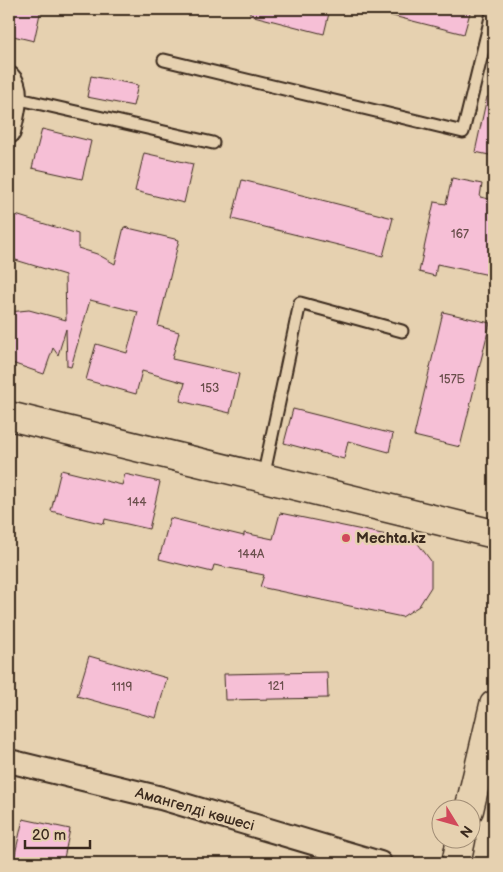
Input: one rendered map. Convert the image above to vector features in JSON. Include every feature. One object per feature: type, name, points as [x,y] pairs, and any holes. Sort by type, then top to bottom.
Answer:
[{"type":"street","points":[[9,132],[12,88]]},
{"type":"street","points":[[9,416],[494,534]]},
{"type":"street","points":[[471,800],[494,705]]},
{"type":"street","name":"Амангелді көшесі","points":[[9,761],[161,798],[380,863]]},
{"type":"street","points":[[456,863],[459,850]]},
{"type":"lane","points":[[164,60],[463,132],[493,9]]},
{"type":"lane","points":[[12,88],[213,143]]},
{"type":"lane","points":[[263,478],[300,303],[402,331]]},
{"type":"building","points":[[11,9],[41,9],[34,41],[9,35]]},
{"type":"building","points":[[250,9],[330,9],[324,34],[250,15]]},
{"type":"building","points":[[390,9],[471,9],[464,34],[389,15]]},
{"type":"building","points":[[91,76],[138,85],[133,106],[87,97]]},
{"type":"building","points":[[487,97],[494,97],[494,156],[475,152]]},
{"type":"building","points":[[42,129],[91,141],[82,179],[32,168]]},
{"type":"building","points":[[144,153],[193,164],[184,203],[135,191]]},
{"type":"building","points":[[452,178],[482,184],[480,197],[494,200],[494,276],[437,264],[435,276],[419,272],[434,202],[446,204]]},
{"type":"building","points":[[242,180],[393,218],[383,256],[232,219]]},
{"type":"building","points":[[9,213],[78,234],[78,248],[97,254],[115,264],[124,227],[179,240],[158,326],[179,332],[172,359],[239,374],[230,413],[180,401],[185,383],[142,371],[136,394],[86,380],[96,344],[127,353],[138,312],[90,300],[71,367],[67,366],[66,329],[58,355],[53,348],[44,374],[9,362],[9,312],[29,310],[66,320],[65,275],[9,258]]},
{"type":"building","points":[[443,312],[490,323],[460,447],[414,436]]},
{"type":"building","points":[[293,409],[393,434],[389,452],[348,441],[344,459],[284,443]]},
{"type":"building","points":[[61,470],[122,485],[125,474],[160,482],[149,529],[105,519],[104,524],[51,511]]},
{"type":"building","points":[[280,513],[416,541],[431,561],[431,587],[419,606],[402,617],[260,587],[264,575],[214,565],[212,572],[159,559],[170,518],[244,536],[244,533],[273,539]]},
{"type":"building","points":[[89,656],[167,678],[156,718],[77,696]]},
{"type":"building","points":[[327,672],[328,698],[225,700],[224,674]]},
{"type":"building","points":[[23,819],[70,829],[63,863],[13,863]]},
{"type":"place","name":"Mechta.kz","points":[[346,538]]}]
